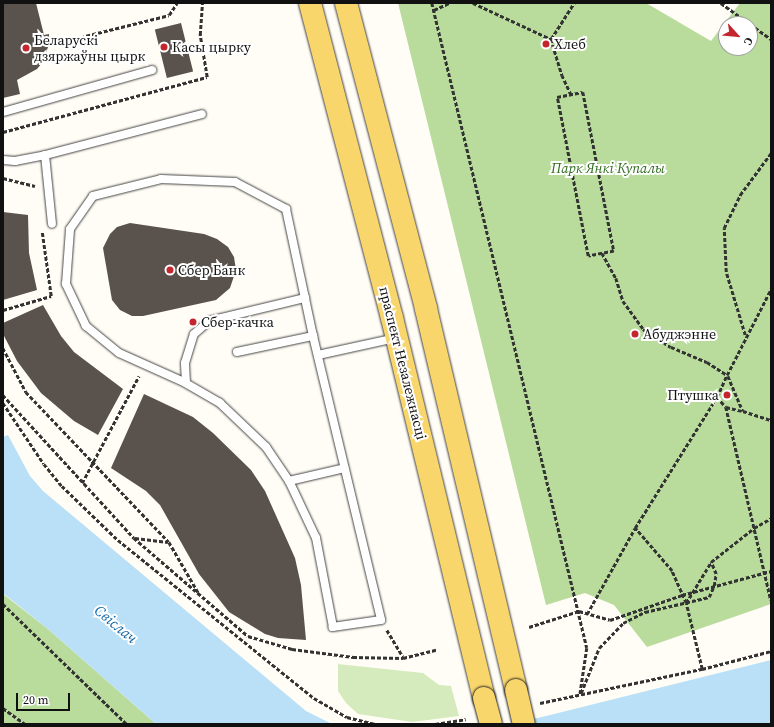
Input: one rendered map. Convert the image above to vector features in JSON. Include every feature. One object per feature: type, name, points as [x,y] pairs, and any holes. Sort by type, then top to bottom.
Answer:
[{"type":"main road","name":"праспект Незалежнасці","points":[[310,3],[397,337],[491,724]]},
{"type":"main road","points":[[346,3],[426,309],[524,724]]},
{"type":"lane","points":[[3,112],[152,70]]},
{"type":"lane","points":[[3,160],[15,161],[45,155],[202,114]]},
{"type":"lane","points":[[45,155],[52,224]]},
{"type":"lane","points":[[161,179],[236,182],[286,209],[313,336],[381,620],[333,627],[316,538],[289,481],[266,447],[225,408],[186,383],[119,353],[86,326],[66,284],[70,229],[93,196],[161,179]]},
{"type":"lane","points":[[186,383],[185,363],[194,334],[208,321],[305,298]]},
{"type":"lane","points":[[237,352],[313,336]]},
{"type":"lane","points":[[318,354],[397,337]]},
{"type":"lane","points":[[289,481],[345,468]]},
{"type":"path","points":[[57,44],[169,15],[177,3]]},
{"type":"path","points":[[3,132],[207,77],[200,35],[202,3]]},
{"type":"path","points":[[432,3],[587,648],[580,695]]},
{"type":"path","points":[[434,10],[449,3]]},
{"type":"path","points":[[473,3],[551,39],[562,76],[571,94]]},
{"type":"path","points":[[551,39],[574,3]]},
{"type":"path","points":[[720,3],[771,39]]},
{"type":"path","points":[[583,92],[614,251],[602,253],[588,256],[557,97],[583,92]]},
{"type":"path","points":[[746,335],[726,272],[724,228],[740,195],[771,153]]},
{"type":"path","points":[[3,178],[34,184],[36,192]]},
{"type":"path","points":[[3,310],[52,296],[41,229]]},
{"type":"path","points":[[602,253],[616,278],[623,301],[643,329],[671,347],[707,362],[727,375],[743,411]]},
{"type":"path","points":[[587,614],[635,528],[717,397],[746,335],[771,289]]},
{"type":"path","points":[[3,348],[26,392],[169,542],[200,594]]},
{"type":"path","points":[[82,483],[145,365]]},
{"type":"path","points":[[3,395],[4,399],[134,538],[248,636],[292,649],[353,657],[403,658],[436,650]]},
{"type":"path","points":[[717,397],[726,407],[771,600]]},
{"type":"path","points":[[3,403],[48,470],[88,513],[118,540],[314,698],[347,717],[376,724]]},
{"type":"path","points":[[726,407],[771,420]]},
{"type":"path","points":[[686,602],[690,593],[711,562],[754,528],[771,518]]},
{"type":"path","points":[[635,528],[672,571],[686,602],[702,669]]},
{"type":"path","points":[[134,538],[169,542]]},
{"type":"path","points":[[580,695],[586,685],[599,648],[623,623],[645,612],[709,597],[714,586],[716,574],[711,562]]},
{"type":"path","points":[[529,627],[579,612],[610,620],[682,595],[771,571]]},
{"type":"path","points":[[3,604],[127,724]]},
{"type":"path","points":[[381,620],[403,658]]},
{"type":"path","points":[[534,704],[702,669],[771,651]]},
{"type":"path","points":[[3,708],[24,724]]},
{"type":"path","points":[[435,724],[466,719]]},
{"type":"green space","name":"Парк Янкі Купалы","points":[[398,3],[646,3],[711,41],[718,32],[718,56],[758,56],[758,16],[730,16],[740,3],[771,3],[771,604],[647,647],[614,605],[585,593],[546,605]]},
{"type":"green space","points":[[3,594],[48,629],[156,724],[3,724]]},
{"type":"green space","points":[[338,664],[423,673],[439,685],[451,686],[459,716],[412,722],[358,714],[346,703],[338,691]]},
{"type":"water","name":"Свіслач","points":[[8,435],[30,476],[43,491],[306,711],[332,724],[156,724],[48,629],[4,594],[3,437]]},
{"type":"water","points":[[771,660],[771,724],[512,724],[550,715]]},
{"type":"building","name":"Беларускі дзяржаўны цырк","points":[[3,3],[36,3],[44,35],[49,34],[49,44],[43,62],[37,69],[17,80],[20,94],[3,98]]},
{"type":"building","points":[[181,23],[193,72],[167,78],[155,30]]},
{"type":"building","points":[[3,212],[28,215],[29,253],[37,290],[3,300]]},
{"type":"building","points":[[130,223],[204,234],[217,239],[228,247],[234,257],[236,270],[230,288],[216,300],[143,316],[132,316],[120,310],[112,300],[103,248],[110,234],[117,227]]},
{"type":"building","points":[[43,305],[61,336],[74,352],[123,389],[98,435],[74,421],[41,393],[17,361],[3,334],[3,323]]},
{"type":"building","points":[[144,394],[193,417],[213,433],[251,470],[265,491],[295,558],[301,585],[306,640],[278,638],[265,634],[229,612],[199,574],[160,505],[146,491],[111,468]]},
{"type":"place","name":"Хлеб","points":[[546,44]]},
{"type":"place","name":"Касы цырку","points":[[164,47]]},
{"type":"place","name":"Беларускі дзяржаўны цырк","points":[[26,48]]},
{"type":"place","name":"Сбер Банк","points":[[170,270]]},
{"type":"place","name":"Сбер-качка","points":[[193,322]]},
{"type":"place","name":"Абуджэнне","points":[[635,334]]},
{"type":"place","name":"Птушка","points":[[727,395]]}]
